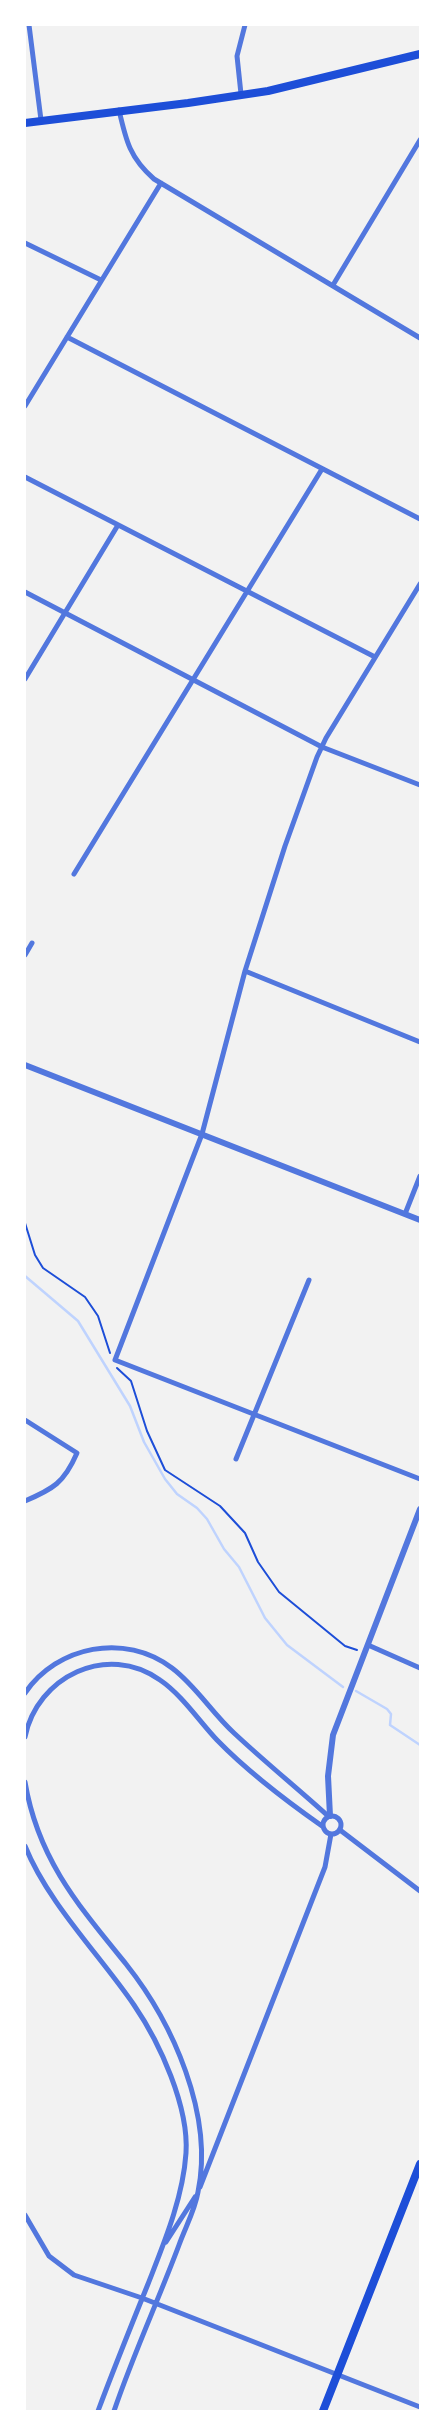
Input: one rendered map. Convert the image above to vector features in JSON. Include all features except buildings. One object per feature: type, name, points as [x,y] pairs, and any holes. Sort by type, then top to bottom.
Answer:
[{"type":"main road","points":[[25,122],[188,103],[291,86],[420,54]]},
{"type":"main road","points":[[324,2411],[420,2164]]},
{"type":"street","points":[[29,25],[41,120]]},
{"type":"street","points":[[241,94],[236,56],[245,25]]},
{"type":"street","points":[[119,110],[127,146],[146,172],[160,184],[420,338]]},
{"type":"street","points":[[333,285],[420,140]]},
{"type":"street","points":[[25,406],[160,184]]},
{"type":"street","points":[[25,243],[101,280]]},
{"type":"street","points":[[67,337],[420,519]]},
{"type":"street","points":[[74,874],[322,469]]},
{"type":"street","points":[[25,477],[246,592],[375,656]]},
{"type":"street","points":[[25,679],[118,525]]},
{"type":"street","points":[[420,584],[322,747],[285,846],[245,971],[202,1134],[113,1359],[420,1479]]},
{"type":"street","points":[[25,592],[322,747],[420,785]]},
{"type":"street","points":[[25,955],[32,944]]},
{"type":"street","points":[[245,971],[420,1042]]},
{"type":"street","points":[[25,1065],[420,1220]]},
{"type":"street","points":[[406,1214],[420,1176]]},
{"type":"street","points":[[236,1459],[309,1280]]},
{"type":"street","points":[[25,1420],[77,1453],[68,1472],[58,1484],[46,1493],[25,1502]]},
{"type":"street","points":[[329,1816],[328,1776],[334,1735],[420,1509]]},
{"type":"street","points":[[368,1645],[420,1668]]},
{"type":"street","points":[[25,1693],[46,1670],[73,1655],[108,1648],[136,1650],[148,1655],[172,1668],[233,1732],[329,1816],[339,1819],[341,1824],[340,1830]]},
{"type":"street","points":[[25,1737],[34,1711],[42,1696],[63,1678],[100,1665],[135,1668],[160,1680],[247,1770],[322,1826],[324,1831],[331,1834],[340,1830]]},
{"type":"street","points":[[25,1782],[34,1824],[60,1877],[85,1914],[148,1996],[176,2048],[194,2104],[202,2148],[198,2192],[161,2250]]},
{"type":"street","points":[[322,1826],[324,1820],[329,1816]]},
{"type":"street","points":[[340,1830],[420,1891]]},
{"type":"street","points":[[114,2411],[325,1867],[331,1834]]},
{"type":"street","points":[[25,1846],[36,1871],[140,2014],[160,2054],[176,2096],[184,2124],[186,2154],[179,2193],[161,2250],[98,2411]]},
{"type":"street","points":[[25,2215],[49,2256],[74,2275],[142,2298],[420,2407]]},
{"type":"path","points":[[25,1222],[35,1255],[43,1268],[85,1297],[98,1316],[113,1359]]},
{"type":"path","points":[[116,1366],[131,1381],[147,1431],[165,1470],[220,1506],[245,1533],[258,1562],[279,1592],[345,1646],[361,1651],[368,1645]]},
{"type":"waterway","points":[[25,1276],[78,1321],[130,1406],[144,1442],[165,1479],[177,1494],[197,1508],[207,1519],[224,1549],[239,1567],[265,1618],[287,1645],[343,1687]]},
{"type":"waterway","points":[[356,1691],[387,1709],[391,1714],[390,1725],[420,1745]]}]
